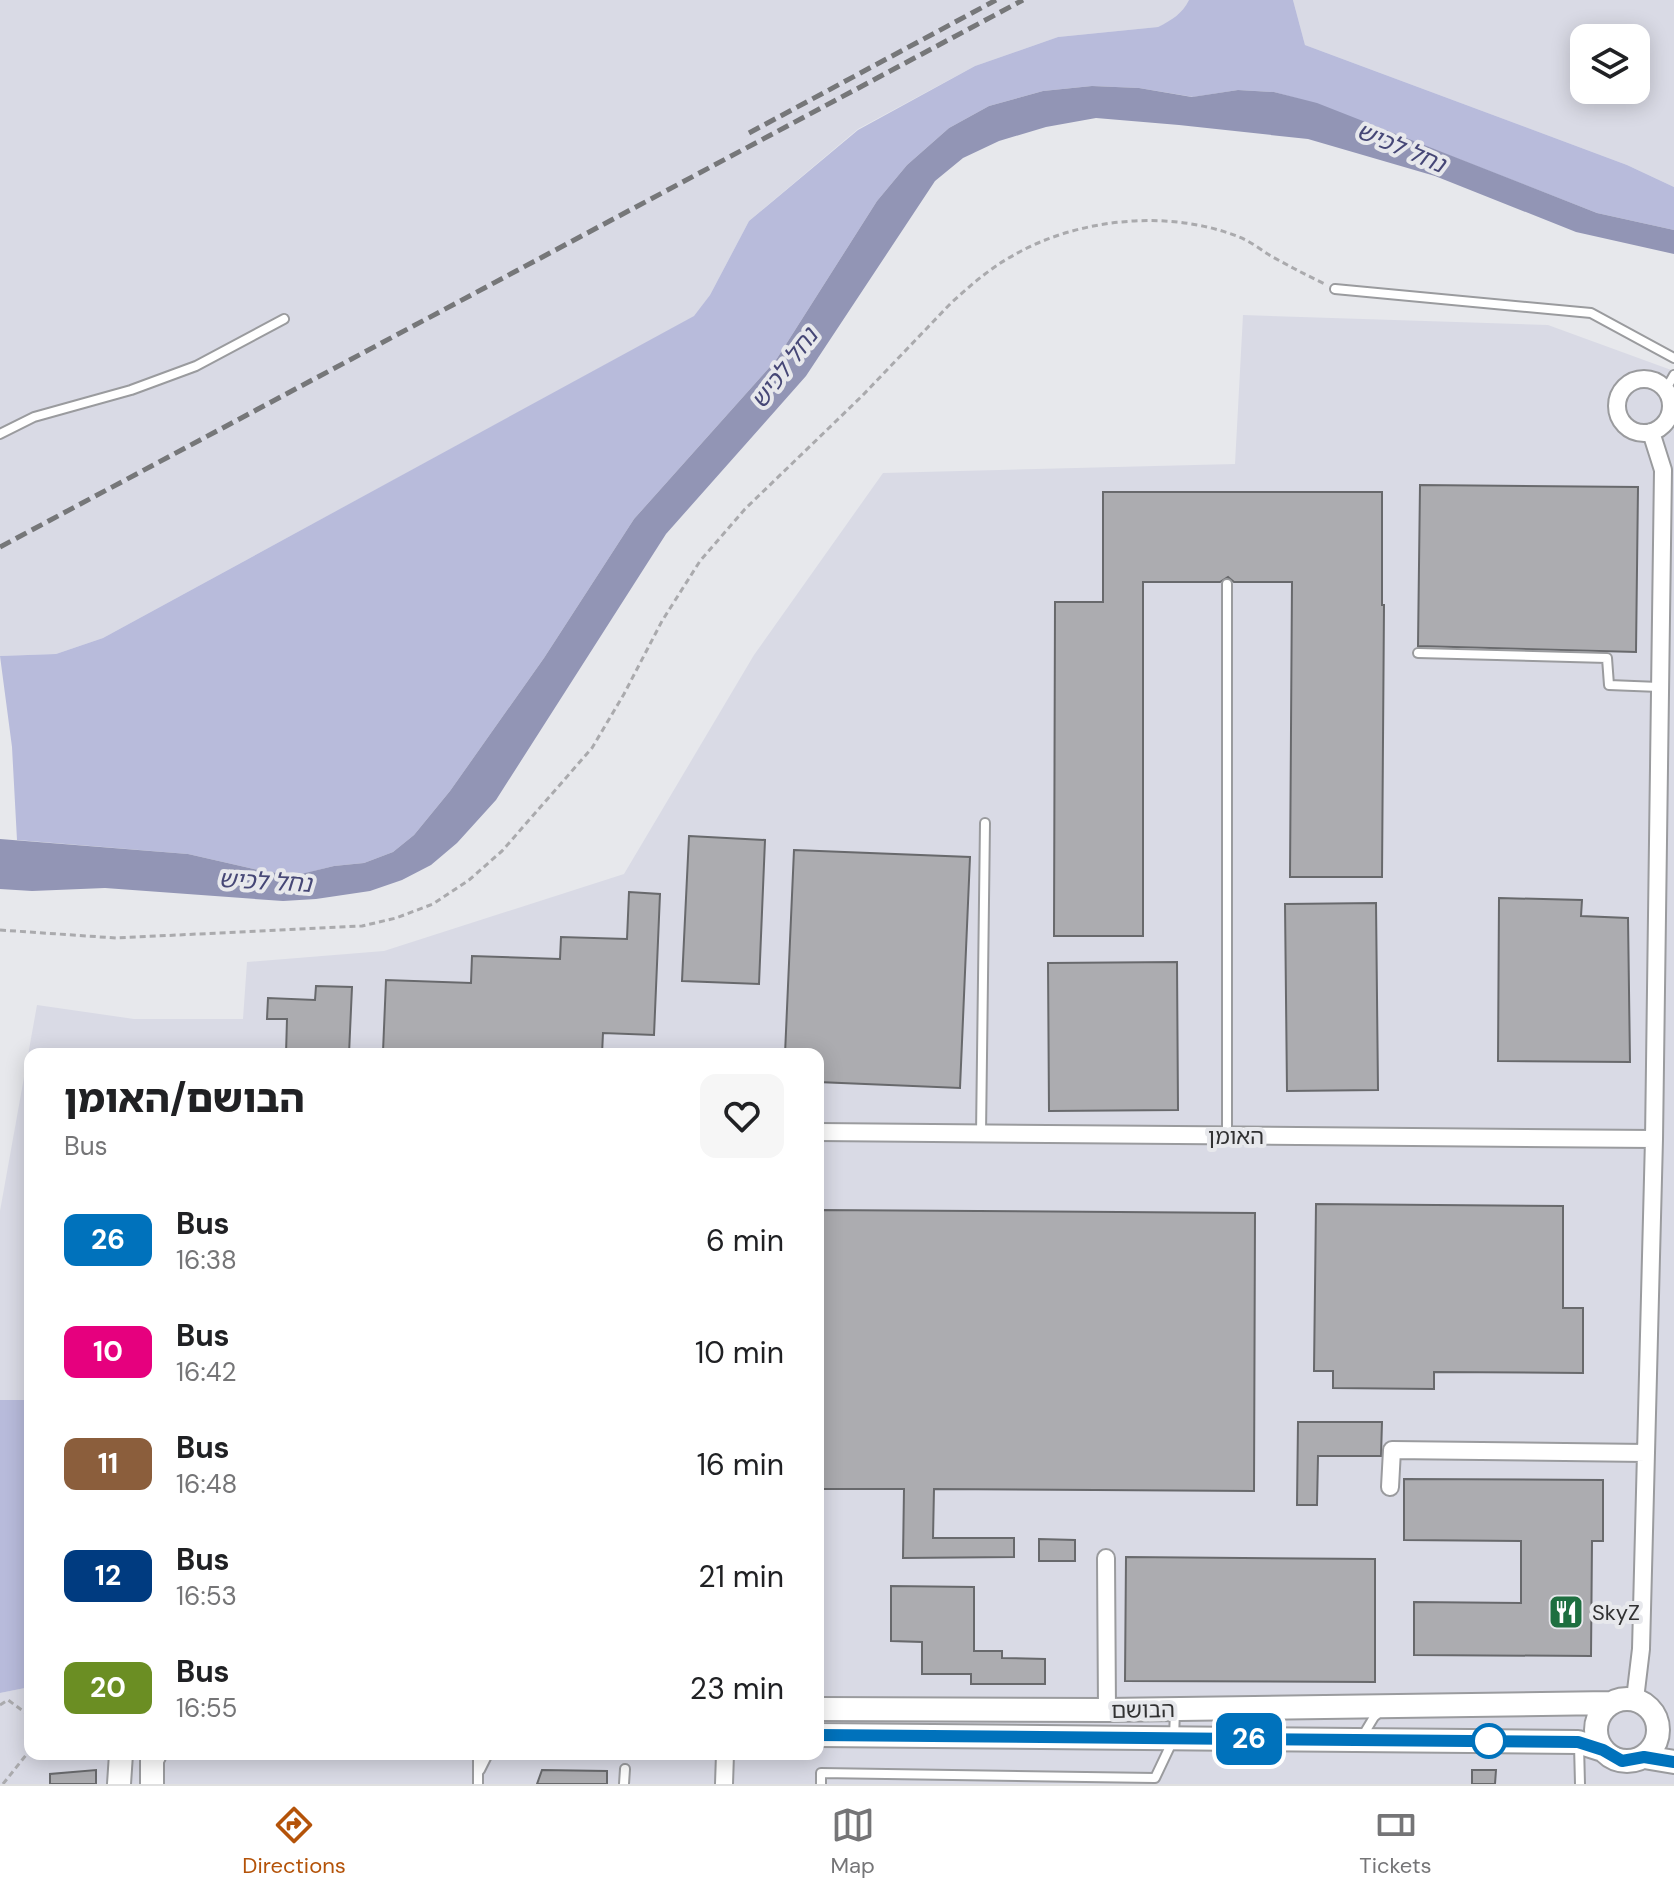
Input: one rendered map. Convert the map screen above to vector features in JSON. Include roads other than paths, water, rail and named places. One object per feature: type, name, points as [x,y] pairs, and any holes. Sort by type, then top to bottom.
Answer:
[{"type":"street","points":[[1642,378],[1660,383],[1670,382],[1670,415],[1659,428],[1651,432],[1634,431],[1620,419],[1617,411],[1620,393],[1633,381],[1642,378]]},
{"type":"street","points":[[1635,1699],[1641,1649],[1654,1139],[1663,470],[1651,432]]},
{"type":"street","name":"האומן","points":[[824,1132],[1654,1139]]},
{"type":"street","points":[[1390,1487],[1392,1450],[1646,1453]]},
{"type":"street","points":[[1106,1558],[1107,1710]]},
{"type":"street","points":[[1644,1757],[1653,1748],[1665,1722],[1635,1699],[1625,1698],[1611,1703],[1597,1722],[1597,1737],[1603,1750],[1622,1761],[1644,1757],[1674,1762]]},
{"type":"street","name":"הבושם","points":[[824,1709],[1175,1710],[1611,1703]]},
{"type":"street","name":"הבושם","points":[[824,1735],[1578,1742],[1603,1750]]},
{"type":"street","points":[[119,1784],[121,1760]]},
{"type":"street","points":[[152,1760],[152,1784]]},
{"type":"street","points":[[724,1784],[725,1760]]},
{"type":"lane","points":[[1335,289],[1591,313],[1674,358]]},
{"type":"lane","points":[[0,434],[34,417],[131,390],[196,366],[284,319]]},
{"type":"lane","points":[[1227,584],[1227,1136]]},
{"type":"lane","points":[[1418,653],[1607,658],[1609,685],[1660,687]]},
{"type":"lane","points":[[981,1134],[985,823]]},
{"type":"lane","points":[[1361,1740],[1374,1717],[1387,1707]]},
{"type":"lane","points":[[821,1784],[821,1773],[1155,1778],[1174,1738],[1175,1710]]},
{"type":"lane","points":[[1578,1742],[1580,1784]]},
{"type":"lane","points":[[478,1779],[486,1760]]},
{"type":"lane","points":[[624,1784],[625,1769]]},
{"type":"water","name":"נחל לכיש","points":[[1092,86],[1139,88],[1192,97],[1238,90],[1274,92],[1317,103],[1597,213],[1674,230],[1674,254],[1576,232],[1435,176],[1308,139],[1096,118],[1046,127],[999,141],[963,158],[935,181],[806,376],[666,534],[496,800],[457,843],[431,865],[402,880],[370,891],[283,901],[105,888],[0,889],[0,839],[188,854],[267,872],[301,874],[364,863],[393,852],[414,835],[450,791],[544,658],[634,519],[776,360],[877,201],[907,165],[949,128],[989,106],[1043,91]]},
{"type":"railway","points":[[749,133],[996,0]]},
{"type":"railway","points":[[0,547],[1023,0]]},
{"type":"place","name":"SkyZ","points":[[1566,1612]]}]
